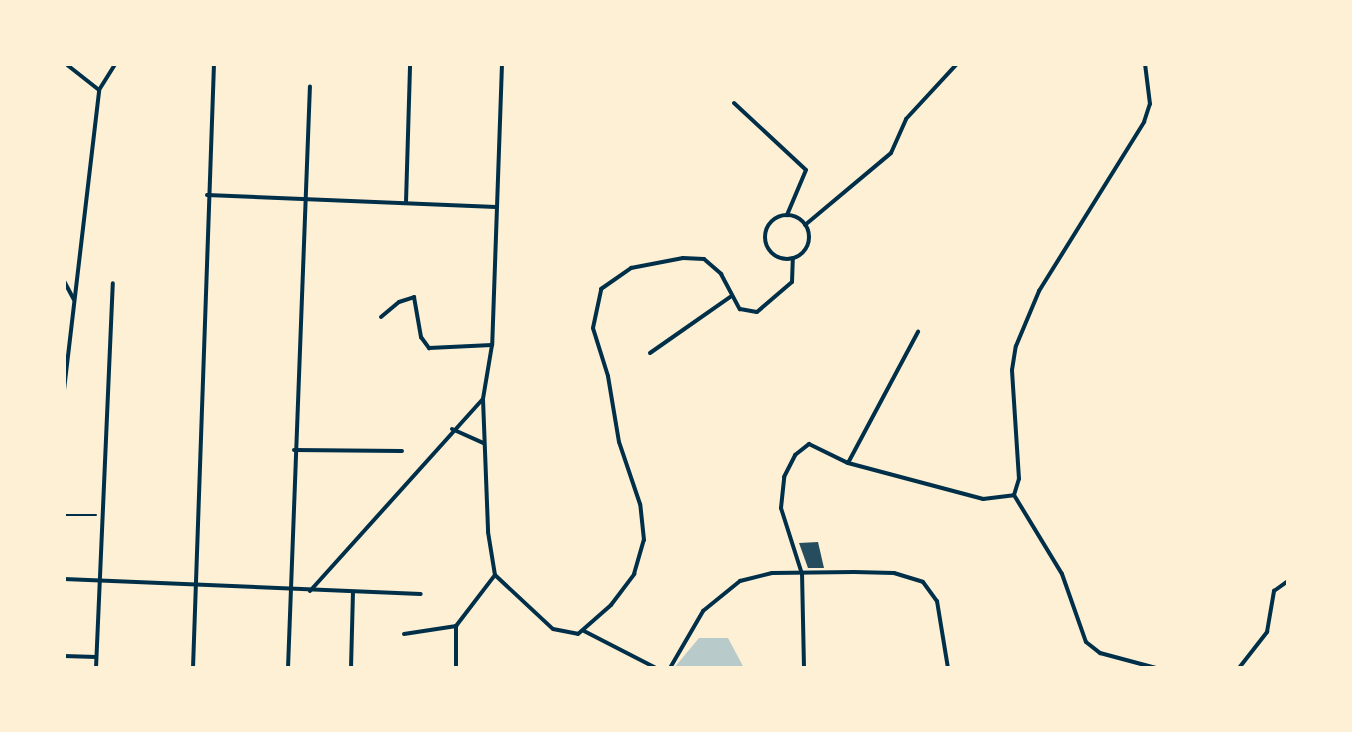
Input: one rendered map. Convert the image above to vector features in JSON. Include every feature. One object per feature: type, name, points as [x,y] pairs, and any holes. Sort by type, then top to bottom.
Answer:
[{"type":"street","points":[[66,64],[99,90]]},
{"type":"street","points":[[64,390],[99,90],[115,64]]},
{"type":"street","points":[[193,668],[206,195],[214,64]]},
{"type":"street","points":[[406,202],[410,64]]},
{"type":"street","points":[[502,64],[492,345],[483,399],[483,443],[495,575],[553,629],[567,636],[586,629],[627,586],[644,540],[640,504],[619,442],[608,376],[593,328],[597,296],[609,281],[631,268],[683,258],[710,262],[730,297],[744,311],[757,312],[792,282],[793,258],[808,241],[805,225]]},
{"type":"street","points":[[805,225],[891,153],[906,119],[957,64]]},
{"type":"street","points":[[1145,64],[1150,104],[1144,122],[1039,291],[1016,346],[1012,370],[1019,479],[1014,495],[1062,574],[1086,642],[1100,653],[1156,668]]},
{"type":"street","points":[[288,668],[310,86]]},
{"type":"street","points":[[734,103],[806,170],[787,215],[770,223],[765,240],[775,255],[793,258]]},
{"type":"street","points":[[206,195],[496,207]]},
{"type":"street","points":[[787,215],[805,225]]},
{"type":"street","points":[[64,281],[74,300]]},
{"type":"street","points":[[96,668],[113,283]]},
{"type":"street","points":[[381,317],[414,297],[419,304],[421,337],[429,348],[492,345]]},
{"type":"street","points":[[650,353],[730,297]]},
{"type":"street","points":[[848,463],[918,332]]},
{"type":"street","points":[[310,591],[452,429],[483,399]]},
{"type":"street","points":[[452,429],[483,443]]},
{"type":"street","points":[[804,668],[802,574],[782,519],[784,477],[804,445],[848,463],[983,499],[1014,495]]},
{"type":"street","points":[[294,450],[402,451]]},
{"type":"street","points":[[670,668],[703,611],[727,589],[758,575],[802,574],[916,577],[937,601],[948,668]]},
{"type":"street","points":[[456,668],[456,626],[495,575]]},
{"type":"street","points":[[64,579],[421,594]]},
{"type":"street","points":[[1239,668],[1267,632],[1274,591],[1288,581]]},
{"type":"street","points":[[351,668],[353,592]]},
{"type":"street","points":[[404,634],[456,626]]},
{"type":"street","points":[[586,629],[656,668]]},
{"type":"street","points":[[64,656],[96,657]]},
{"type":"path","points":[[64,515],[105,515]]},
{"type":"shaded area","points":[[699,638],[728,638],[744,668],[674,668]]},
{"type":"building","points":[[818,542],[824,568],[808,568],[799,543]]}]
